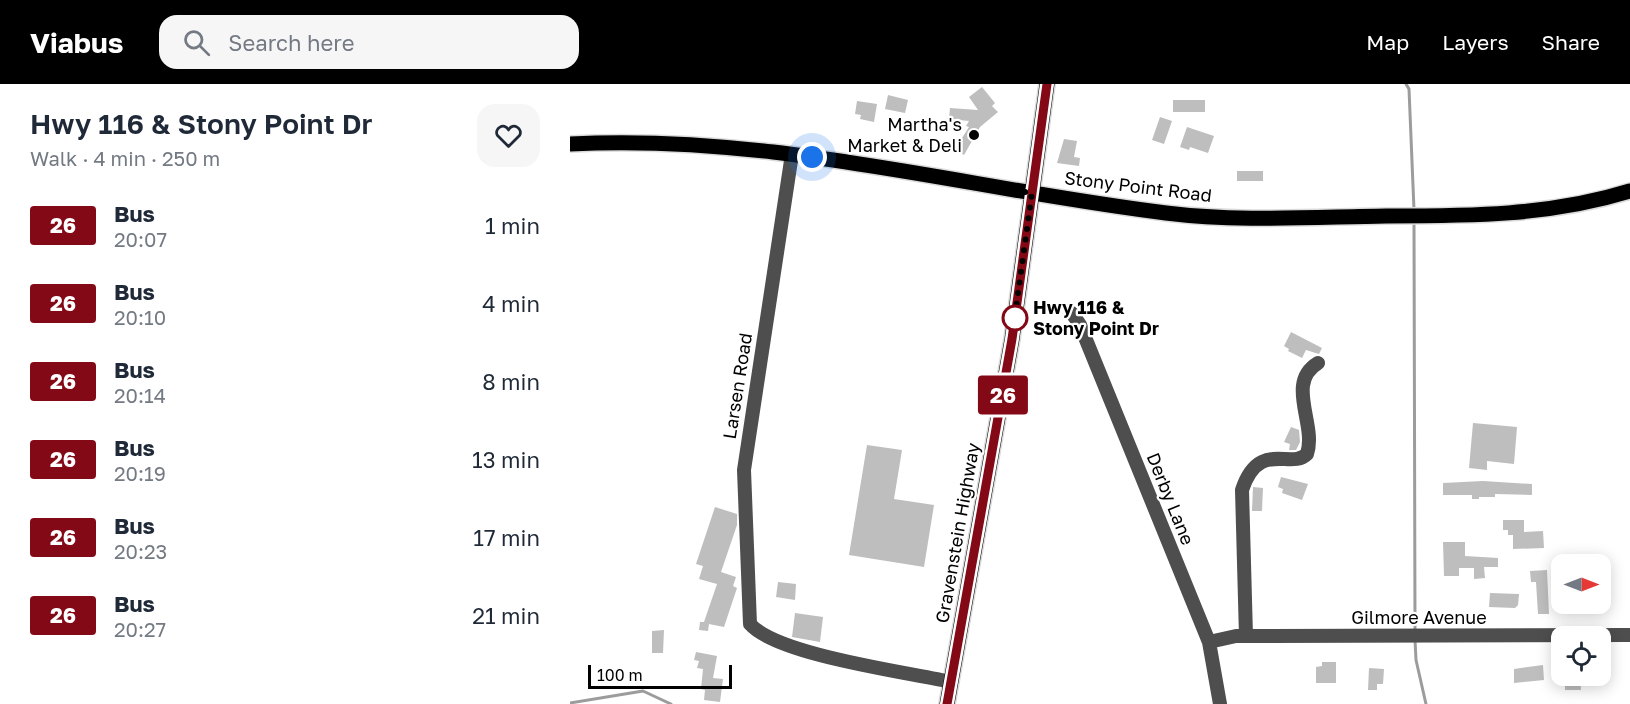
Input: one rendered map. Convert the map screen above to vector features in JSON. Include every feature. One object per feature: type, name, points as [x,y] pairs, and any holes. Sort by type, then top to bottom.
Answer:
[{"type":"main road","name":"Gravenstein Highway","points":[[947,704],[1012,339],[1047,84]]},
{"type":"main road","name":"Stony Point Road","points":[[570,144],[675,144],[792,154],[1032,193],[1194,216],[1457,216],[1546,210],[1630,191]]},
{"type":"street","name":"Larsen Road","points":[[792,154],[744,470],[750,624],[758,633],[797,649],[951,682]]},
{"type":"street","name":"Derby Lane","points":[[1071,314],[1080,325],[1209,642],[1220,704]]},
{"type":"street","points":[[1246,636],[1242,490],[1250,472],[1259,464],[1274,457],[1298,459],[1307,454],[1310,437],[1302,388],[1306,373],[1318,363]]},
{"type":"street","name":"Gilmore Avenue","points":[[1209,642],[1246,636],[1630,635]]},
{"type":"building","points":[[982,87],[995,103],[992,106],[998,112],[980,127],[964,155],[955,149],[969,127],[966,126],[969,121],[949,119],[950,108],[978,110],[969,97]]},
{"type":"building","points":[[888,95],[908,100],[905,113],[885,109]]},
{"type":"building","points":[[1173,100],[1205,100],[1205,112],[1173,112]]},
{"type":"building","points":[[857,101],[877,104],[874,122],[860,119],[861,115],[855,114]]},
{"type":"building","points":[[1160,117],[1172,121],[1164,144],[1152,140]]},
{"type":"building","points":[[1187,127],[1214,136],[1208,153],[1190,147],[1189,150],[1180,147]]},
{"type":"building","points":[[1064,139],[1077,141],[1074,157],[1080,158],[1079,166],[1057,163]]},
{"type":"building","points":[[1237,171],[1263,171],[1263,181],[1237,181]]},
{"type":"building","points":[[1291,332],[1322,348],[1319,354],[1306,350],[1302,358],[1288,351],[1289,349],[1284,346]]},
{"type":"building","points":[[1473,423],[1517,427],[1514,464],[1487,461],[1487,470],[1469,468]]},
{"type":"building","points":[[1291,427],[1299,430],[1300,442],[1296,450],[1289,450],[1290,444],[1284,442]]},
{"type":"building","points":[[867,445],[902,450],[894,499],[934,505],[924,567],[849,555]]},
{"type":"building","points":[[1281,477],[1308,484],[1302,500],[1282,493],[1283,489],[1278,487]]},
{"type":"building","points":[[1483,481],[1532,484],[1532,495],[1495,494],[1495,497],[1472,499],[1472,495],[1443,495],[1443,483]]},
{"type":"building","points":[[1253,487],[1263,488],[1262,511],[1252,511]]},
{"type":"building","points":[[715,507],[737,514],[737,525],[721,572],[736,577],[733,586],[737,588],[724,627],[709,624],[708,631],[699,630],[700,622],[704,622],[717,584],[699,579],[703,566],[696,564]]},
{"type":"building","points":[[1503,520],[1524,520],[1524,532],[1543,531],[1544,548],[1513,549],[1513,535],[1508,535],[1508,530],[1503,530]]},
{"type":"building","points":[[1443,542],[1465,542],[1465,556],[1498,558],[1498,567],[1484,567],[1485,578],[1474,579],[1474,568],[1459,568],[1459,576],[1444,576]]},
{"type":"building","points":[[1547,570],[1549,614],[1538,614],[1536,582],[1531,582],[1530,571]]},
{"type":"building","points":[[778,582],[796,584],[795,600],[776,597]]},
{"type":"building","points":[[1490,593],[1519,594],[1518,605],[1515,608],[1489,607]]},
{"type":"building","points":[[795,613],[823,617],[820,642],[792,637]]},
{"type":"building","points":[[664,630],[663,653],[652,653],[652,631]]},
{"type":"building","points":[[696,652],[717,656],[713,678],[723,679],[720,702],[704,700],[705,690],[701,689],[703,669],[697,668],[699,661],[694,660]]},
{"type":"building","points":[[1322,662],[1336,662],[1336,683],[1316,683],[1316,667],[1322,666]]},
{"type":"building","points":[[1543,665],[1544,680],[1514,683],[1514,669]]},
{"type":"building","points":[[1369,668],[1384,669],[1383,684],[1377,684],[1377,690],[1368,690]]},
{"type":"building","points":[[1565,686],[1581,686],[1581,690],[1565,690]]},
{"type":"waterway","points":[[1406,84],[1409,89],[1414,210]]},
{"type":"waterway","points":[[1414,220],[1415,630]]},
{"type":"waterway","points":[[1415,640],[1416,660],[1426,704]]},
{"type":"waterway","points":[[570,703],[643,691],[671,704]]},
{"type":"bus line","name":"26","points":[[947,704],[1012,339],[1047,84]]},
{"type":"place","name":"Martha's Market & Deli","points":[[974,135]]},
{"type":"place","name":"Hwy 116 & Stony Point Dr","points":[[1015,318]]},
{"type":"route","points":[[812,157],[1032,193],[1014,322],[1015,318]]}]
